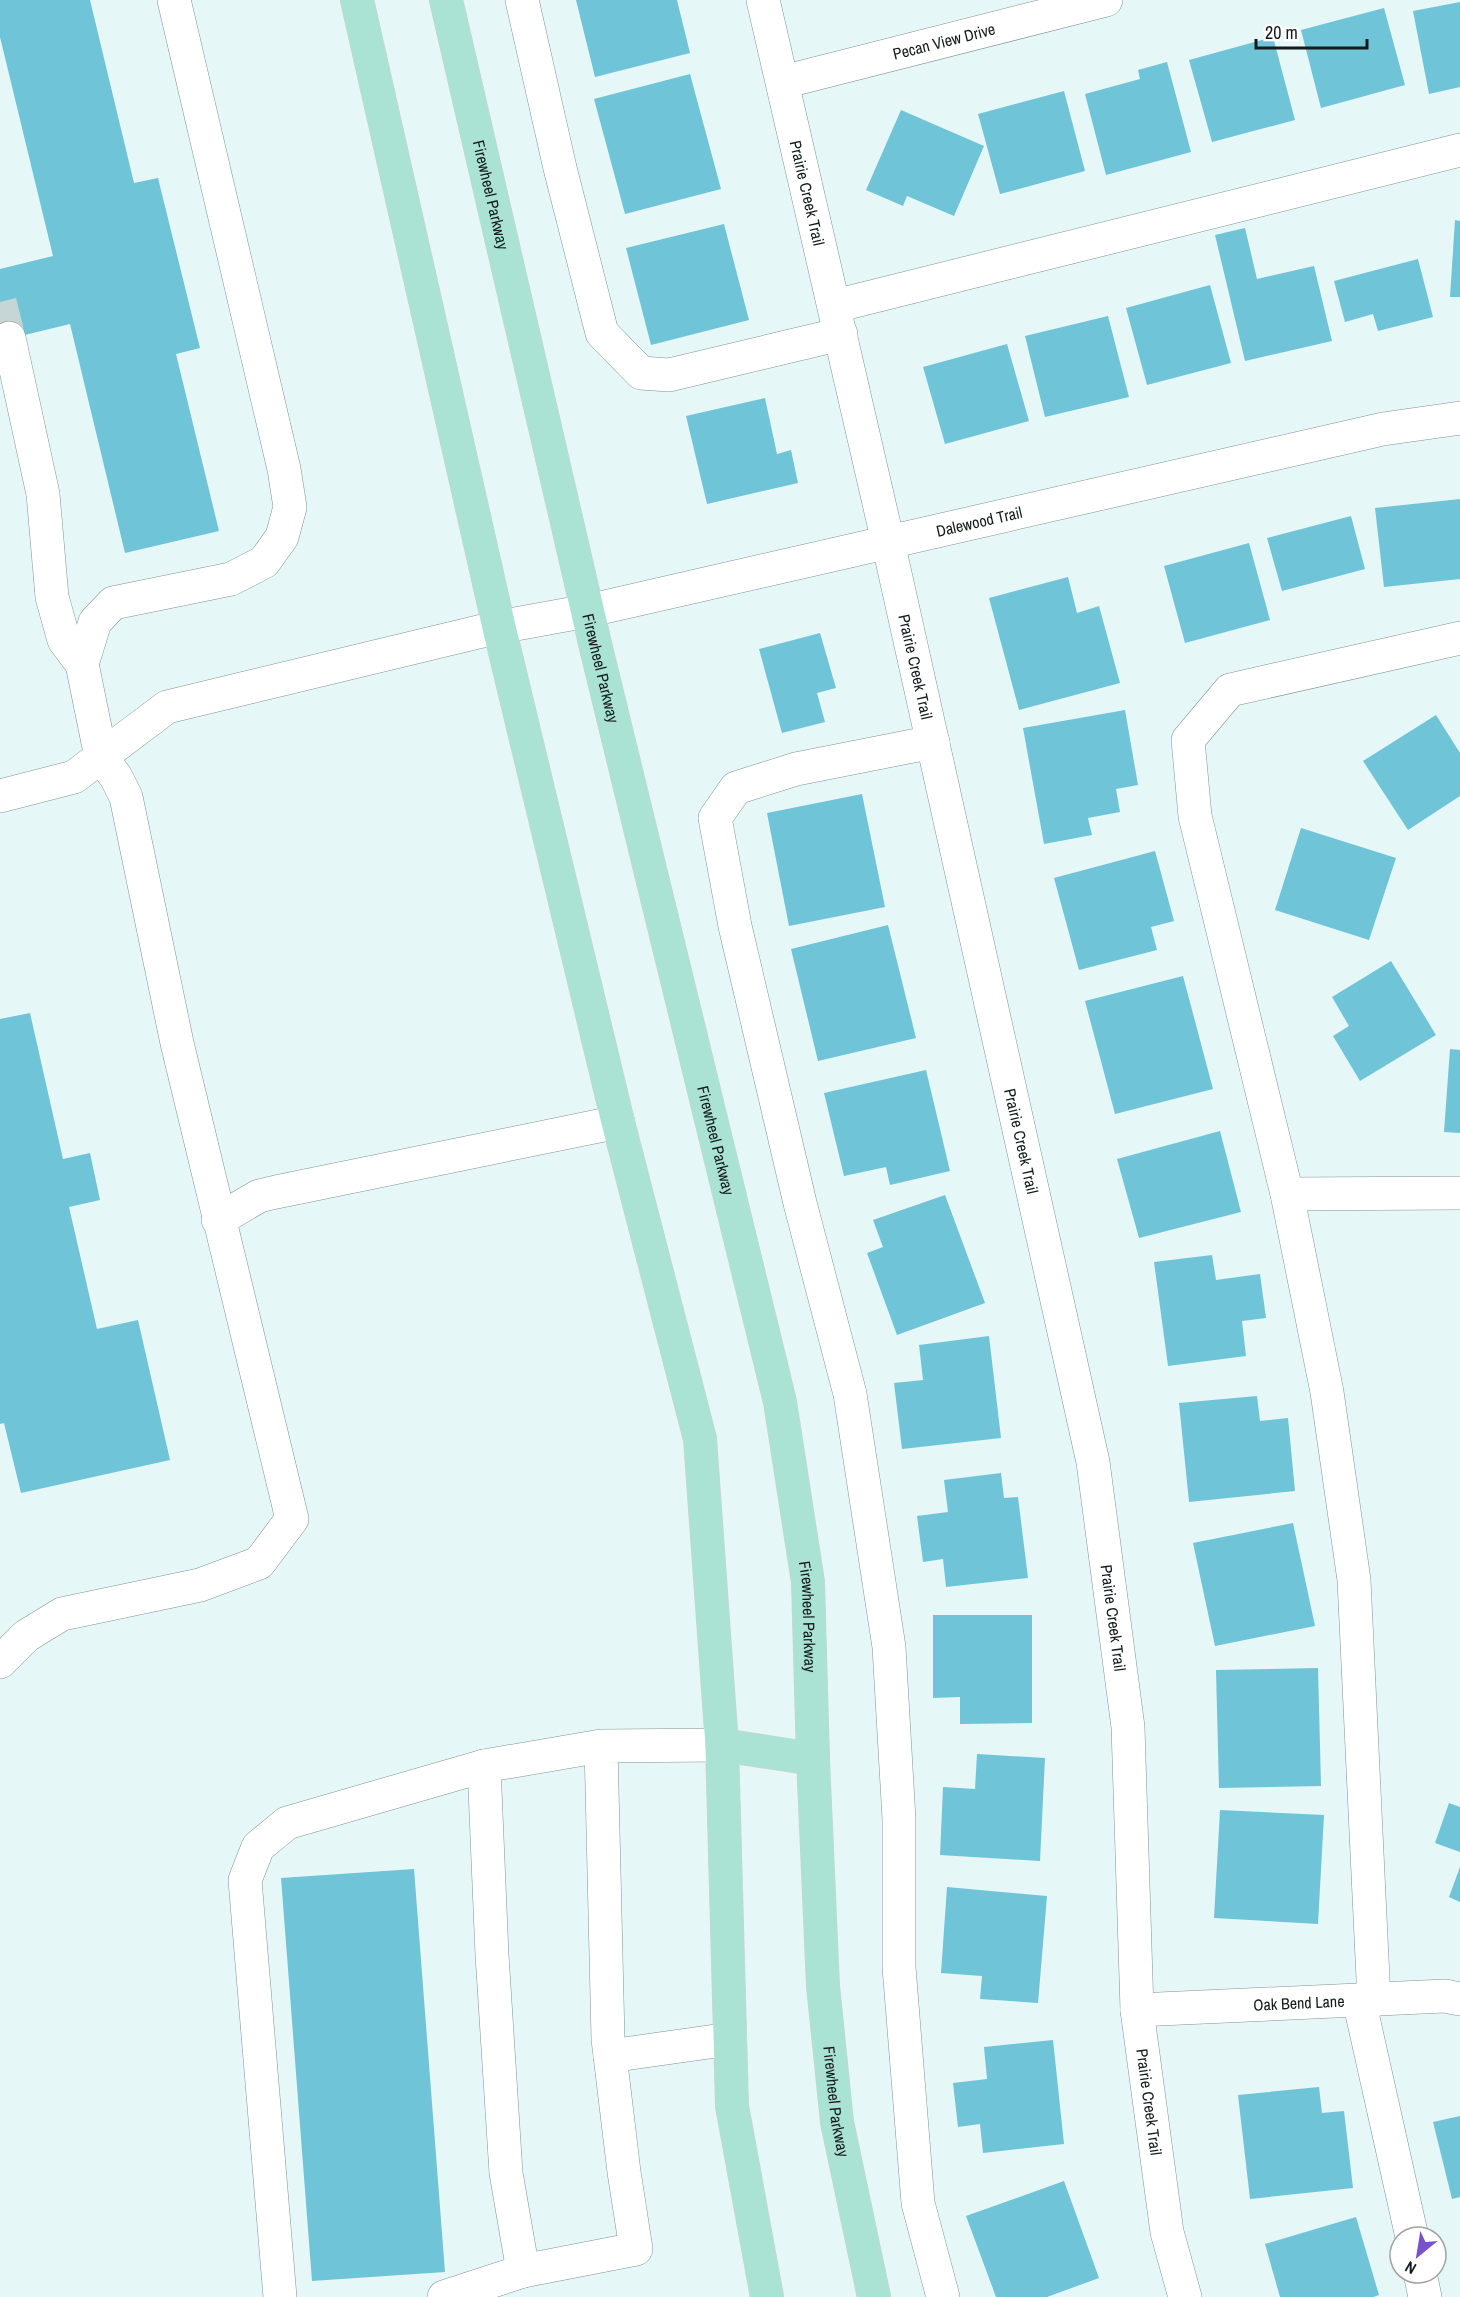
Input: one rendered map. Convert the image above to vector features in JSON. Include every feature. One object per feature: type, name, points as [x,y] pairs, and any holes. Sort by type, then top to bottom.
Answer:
[{"type":"main road","points":[[357,0],[499,627],[618,1122],[700,1439],[722,1745],[732,2106],[767,2297]]},
{"type":"main road","name":"Firewheel Parkway","points":[[446,0],[587,611],[780,1402],[808,1582],[823,1986],[837,2122],[874,2297]]},
{"type":"main road","points":[[722,1745],[813,1759]]},
{"type":"street","points":[[82,664],[95,622],[114,603],[231,579],[264,562],[282,537],[290,507],[284,469],[174,0]]},
{"type":"street","points":[[522,0],[560,168],[603,333],[641,373],[669,375],[838,320],[1460,150]]},
{"type":"street","name":"Prairie Creek Trail","points":[[764,0],[888,542],[1093,1461],[1128,1727],[1137,2010],[1167,2232],[1185,2297]]},
{"type":"street","name":"Pecan View Drive","points":[[783,82],[1106,0]]},
{"type":"street","points":[[0,1662],[26,1636],[62,1614],[200,1585],[259,1563],[292,1519],[218,1221],[177,1043],[126,797],[116,777],[101,757],[82,664],[64,640],[52,597],[44,494],[9,339]]},
{"type":"street","name":"Dalewood Trail","points":[[0,796],[74,777],[167,707],[499,627],[587,611],[1383,429],[1460,418]]},
{"type":"street","points":[[1410,2225],[1367,2000],[1354,1580],[1327,1392],[1287,1194],[1195,816],[1188,740],[1230,690],[1460,638]]},
{"type":"street","points":[[933,742],[796,769],[736,788],[715,818],[735,926],[797,1192],[849,1394],[889,1647],[899,1819],[899,1967],[918,2203],[943,2297]]},
{"type":"street","points":[[218,1221],[259,1196],[618,1122]]},
{"type":"street","points":[[1287,1194],[1460,1194]]},
{"type":"street","points":[[279,2297],[245,1880],[258,1847],[286,1823],[484,1766],[601,1746],[722,1745]]},
{"type":"street","points":[[444,2297],[523,2271],[636,2249],[608,2039],[601,1746]]},
{"type":"street","points":[[484,1766],[492,1955],[506,2173],[523,2271]]},
{"type":"street","name":"Oak Bend Lane","points":[[1137,2010],[1445,1996],[1460,1999]]},
{"type":"street","points":[[610,2056],[730,2039]]},
{"type":"building","points":[[0,0],[90,0],[134,183],[158,178],[200,348],[176,354],[219,531],[125,553],[70,324],[0,341],[0,269],[53,256],[0,37]]},
{"type":"building","points":[[576,0],[677,0],[690,53],[595,77]]},
{"type":"building","points":[[1460,2],[1460,87],[1429,94],[1413,11]]},
{"type":"building","points":[[1384,8],[1405,85],[1321,108],[1301,30]]},
{"type":"building","points":[[1273,37],[1295,120],[1212,142],[1189,60]]},
{"type":"building","points":[[1167,62],[1191,152],[1106,175],[1085,94],[1140,79],[1138,70]]},
{"type":"building","points":[[690,74],[721,189],[625,214],[594,99]]},
{"type":"building","points":[[1064,91],[1085,171],[1000,194],[978,114]]},
{"type":"building","points":[[901,110],[984,146],[954,216],[907,196],[903,206],[866,190]]},
{"type":"building","points":[[1455,220],[1460,221],[1460,297],[1450,297]]},
{"type":"building","points":[[724,224],[749,320],[651,345],[626,248]]},
{"type":"building","points":[[1245,228],[1257,279],[1314,266],[1332,341],[1245,361],[1215,235]]},
{"type":"building","points":[[1418,259],[1433,317],[1378,331],[1373,314],[1345,322],[1334,281]]},
{"type":"building","points":[[1210,285],[1231,363],[1147,385],[1126,308]]},
{"type":"building","points":[[1108,316],[1129,397],[1045,417],[1025,336]]},
{"type":"building","points":[[1007,344],[1029,421],[945,444],[923,367]]},
{"type":"building","points":[[765,398],[777,454],[791,450],[798,483],[707,504],[686,416]]},
{"type":"building","points":[[1460,499],[1460,579],[1384,587],[1375,508]]},
{"type":"building","points":[[1351,516],[1365,569],[1282,591],[1267,538]]},
{"type":"building","points":[[1249,543],[1270,620],[1185,643],[1164,566]]},
{"type":"building","points":[[1068,577],[1077,613],[1099,606],[1120,683],[1019,710],[989,598]]},
{"type":"building","points":[[820,633],[836,688],[817,693],[825,722],[782,733],[759,649]]},
{"type":"building","points":[[1125,710],[1138,785],[1116,789],[1120,812],[1088,818],[1092,835],[1044,844],[1023,728]]},
{"type":"building","points":[[1436,715],[1460,753],[1460,796],[1408,830],[1363,761]]},
{"type":"building","points":[[862,794],[885,907],[789,926],[767,813]]},
{"type":"building","points":[[1301,828],[1396,858],[1369,940],[1275,910]]},
{"type":"building","points":[[1155,851],[1174,921],[1151,927],[1157,950],[1079,970],[1054,878]]},
{"type":"building","points":[[888,925],[916,1038],[818,1061],[791,949]]},
{"type":"building","points":[[1391,961],[1436,1035],[1360,1081],[1333,1036],[1349,1026],[1332,997]]},
{"type":"building","points":[[1183,976],[1213,1089],[1115,1114],[1085,1001]]},
{"type":"building","points":[[30,1013],[63,1159],[90,1153],[100,1200],[69,1207],[97,1329],[138,1320],[170,1460],[21,1493],[4,1423],[0,1424],[0,1019]]},
{"type":"building","points":[[1450,1049],[1460,1050],[1460,1133],[1444,1132]]},
{"type":"building","points":[[926,1070],[950,1171],[890,1185],[886,1167],[844,1176],[824,1093]]},
{"type":"building","points":[[1220,1131],[1241,1212],[1139,1238],[1117,1159]]},
{"type":"building","points":[[945,1195],[985,1303],[897,1335],[867,1253],[883,1247],[873,1220]]},
{"type":"building","points":[[1212,1255],[1216,1280],[1260,1274],[1266,1318],[1242,1321],[1246,1356],[1168,1366],[1154,1262]]},
{"type":"building","points":[[989,1336],[1001,1438],[902,1449],[894,1383],[923,1380],[919,1345]]},
{"type":"building","points":[[1257,1396],[1260,1421],[1288,1418],[1295,1491],[1189,1502],[1179,1403]]},
{"type":"building","points":[[1001,1473],[1004,1498],[1018,1497],[1028,1578],[946,1587],[943,1559],[923,1562],[917,1516],[948,1512],[944,1480]]},
{"type":"building","points":[[1293,1523],[1315,1626],[1215,1646],[1193,1543]]},
{"type":"building","points":[[933,1615],[1032,1615],[1032,1723],[960,1724],[960,1697],[933,1698]]},
{"type":"building","points":[[1318,1668],[1321,1786],[1219,1788],[1216,1670]]},
{"type":"building","points":[[977,1754],[1045,1758],[1040,1861],[940,1855],[943,1787],[975,1789]]},
{"type":"building","points":[[1449,1803],[1460,1807],[1460,1852],[1435,1843]]},
{"type":"building","points":[[1220,1810],[1324,1815],[1318,1924],[1214,1918]]},
{"type":"building","points":[[1460,1867],[1460,1902],[1449,1897]]},
{"type":"building","points":[[414,1869],[445,2272],[312,2281],[281,1878]]},
{"type":"building","points":[[947,1887],[1047,1896],[1038,2003],[980,1999],[982,1976],[941,1973]]},
{"type":"building","points":[[1053,2040],[1064,2144],[983,2153],[980,2124],[958,2127],[953,2083],[987,2079],[984,2047]]},
{"type":"building","points":[[1319,2087],[1322,2113],[1344,2111],[1353,2188],[1250,2199],[1238,2095]]},
{"type":"building","points":[[1460,2116],[1460,2197],[1452,2199],[1433,2122]]},
{"type":"building","points":[[1064,2181],[1099,2278],[1047,2297],[996,2297],[966,2216]]},
{"type":"building","points":[[1356,2217],[1379,2295],[1373,2297],[1280,2297],[1265,2244]]},
{"type":"tunnel","points":[[0,302],[9,338]]}]
